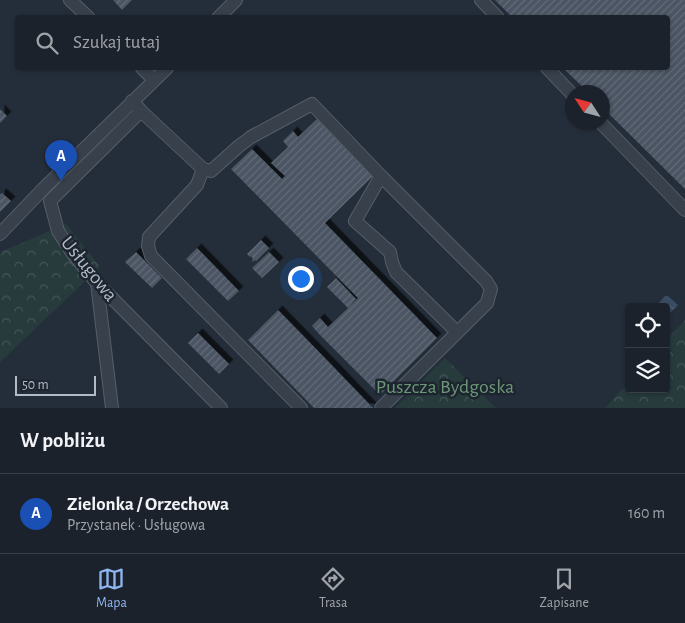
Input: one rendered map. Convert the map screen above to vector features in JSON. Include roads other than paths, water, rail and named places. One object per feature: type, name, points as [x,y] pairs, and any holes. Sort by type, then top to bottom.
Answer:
[{"type":"street","points":[[70,0],[86,15]]},
{"type":"street","points":[[221,15],[236,0]]},
{"type":"street","points":[[481,0],[495,15]]},
{"type":"street","points":[[144,70],[154,80]]},
{"type":"street","points":[[0,234],[42,189],[165,70]]},
{"type":"street","points":[[548,70],[565,87]]},
{"type":"street","points":[[132,101],[202,169],[211,171],[245,142],[312,104],[486,281],[492,289],[487,303],[381,408]]},
{"type":"street","name":"Usługowa","points":[[142,111],[50,201],[58,231],[73,254],[97,283],[221,408]]},
{"type":"street","points":[[608,130],[685,210]]},
{"type":"street","points":[[202,169],[197,185],[149,237],[148,246],[152,256],[301,408]]},
{"type":"street","points":[[381,176],[356,220],[390,252],[396,272],[457,332]]},
{"type":"street","points":[[97,283],[112,408]]},
{"type":"water","points":[[665,296],[668,296],[678,305],[670,313],[670,303],[659,303]]},
{"type":"place","name":"Zielonka / Orzechowa","points":[[61,181]]},
{"type":"park label","name":"Puszcza Bydgoska","points":[[445,387]]}]
